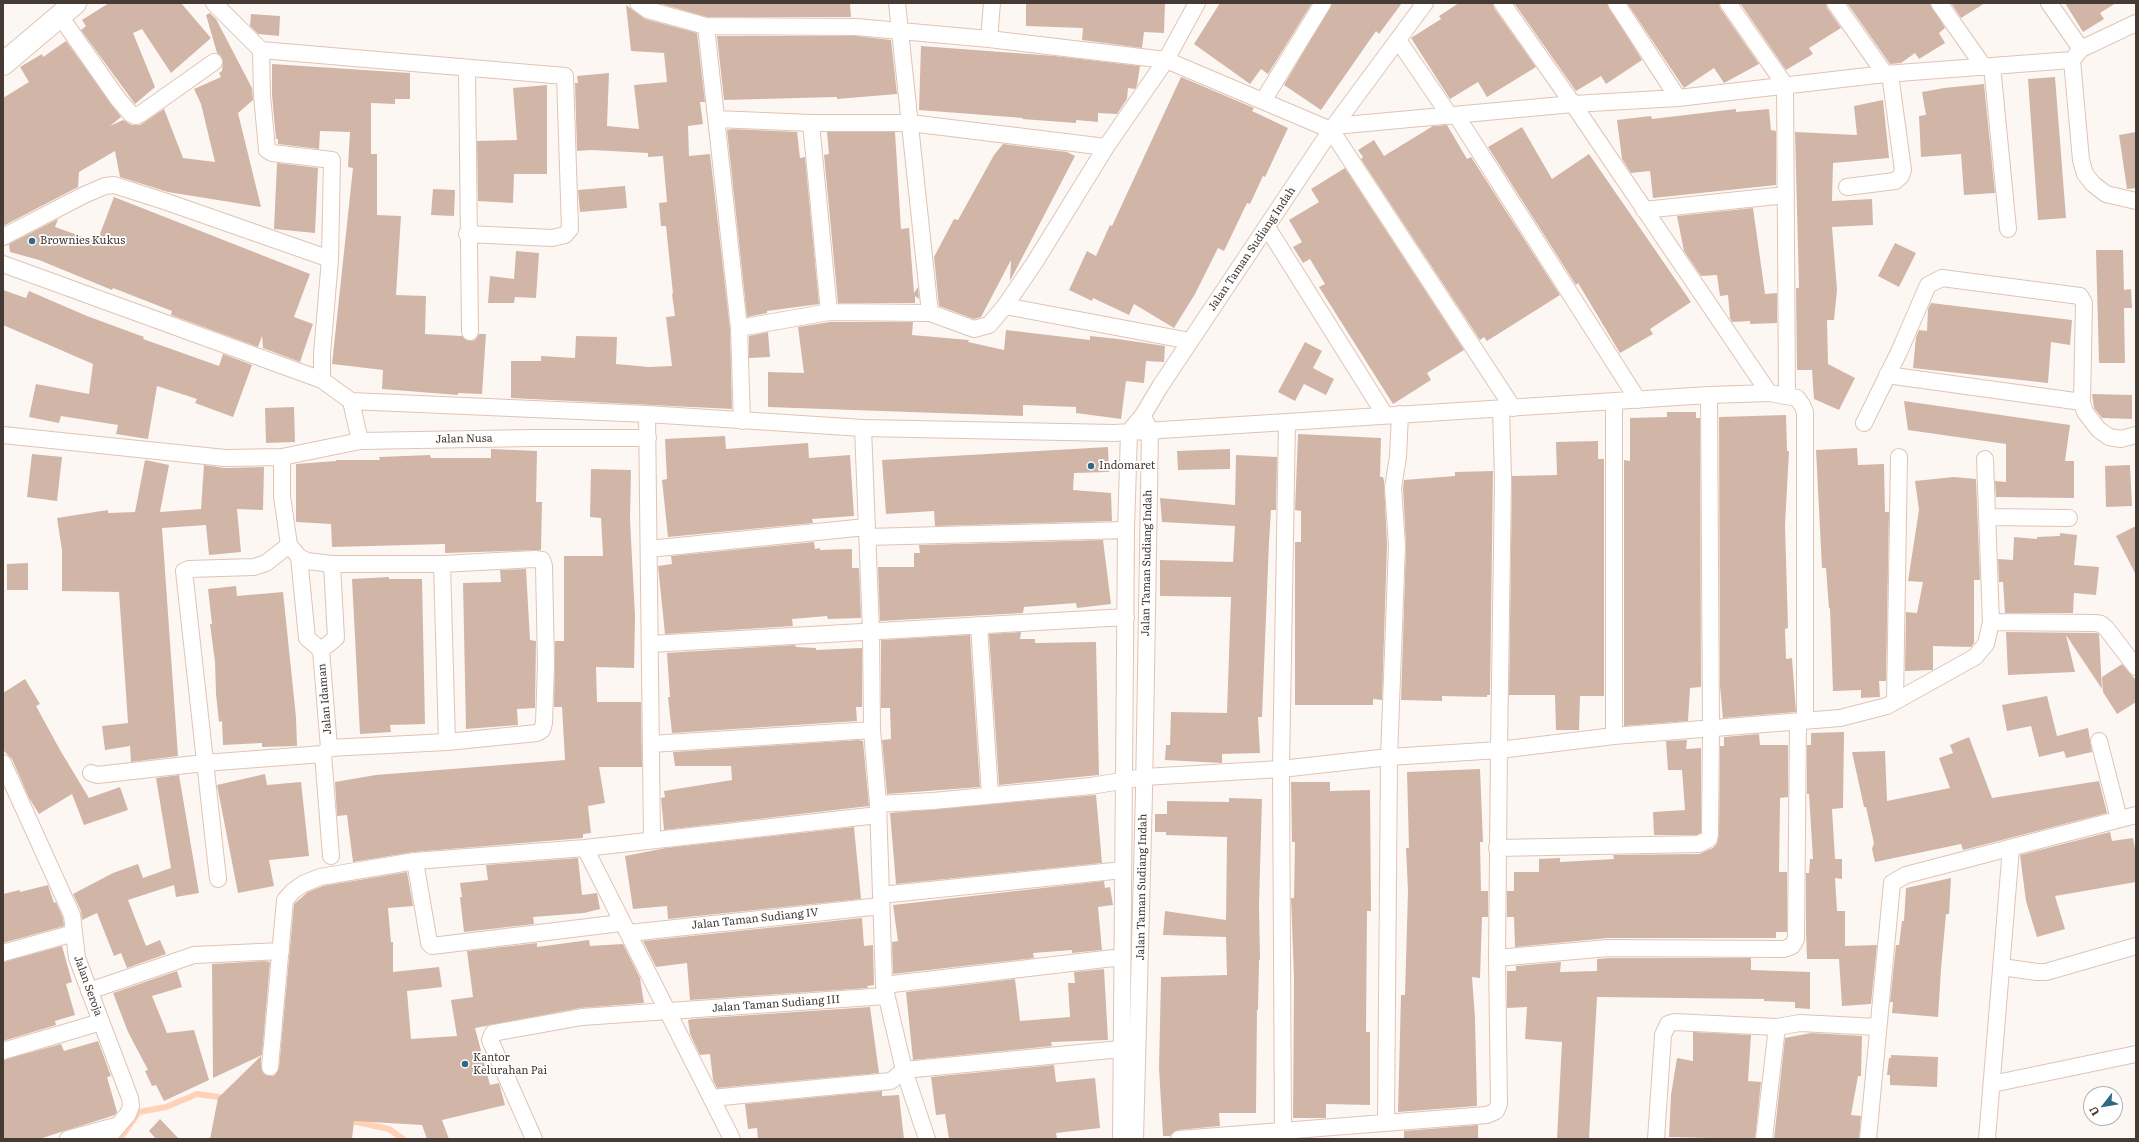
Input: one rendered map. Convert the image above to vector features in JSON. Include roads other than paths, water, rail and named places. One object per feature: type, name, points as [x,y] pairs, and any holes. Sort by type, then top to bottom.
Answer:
[{"type":"main road","points":[[3,64],[67,9]]},
{"type":"street","points":[[214,3],[261,50],[565,76],[570,229],[566,235],[552,238],[467,234]]},
{"type":"street","points":[[638,3],[648,10],[706,26],[856,27],[899,30],[1166,60],[1262,101],[1333,128],[1573,104],[1678,98],[1888,74],[1988,67],[2076,55],[2136,23]]},
{"type":"street","points":[[897,3],[930,313]]},
{"type":"street","points":[[989,39],[992,3]]},
{"type":"street","points":[[739,328],[829,312],[930,313],[974,330],[993,322],[1035,262],[1106,147],[1166,60],[1197,3]]},
{"type":"street","points":[[1262,101],[1323,3]]},
{"type":"street","name":"Jalan Taman Sudiang Indah","points":[[1135,1139],[1144,777],[1150,431],[1143,415],[1190,341],[1333,128],[1425,3]]},
{"type":"street","points":[[1502,3],[1573,104],[1769,393]]},
{"type":"street","points":[[1616,3],[1678,98]]},
{"type":"street","points":[[1728,3],[1785,85],[1787,395]]},
{"type":"street","points":[[1835,3],[1888,74],[1903,170],[1901,176],[1895,181],[1847,187]]},
{"type":"street","points":[[1939,3],[1988,67],[2008,229]]},
{"type":"street","points":[[2049,3],[2076,55],[2081,160],[2085,174],[2092,184],[2106,194],[2136,201]]},
{"type":"street","points":[[67,9],[118,99],[131,114],[136,116],[214,62]]},
{"type":"street","points":[[706,26],[718,120],[739,328],[742,421]]},
{"type":"street","points":[[1398,40],[1453,116],[1638,400]]},
{"type":"street","points":[[261,50],[262,95],[267,150],[272,153],[332,160],[330,260],[322,354],[322,380]]},
{"type":"street","points":[[466,68],[467,234],[470,332]]},
{"type":"street","points":[[718,120],[811,123],[910,123],[1106,147]]},
{"type":"street","points":[[811,123],[829,312]]},
{"type":"street","points":[[1179,1139],[1282,1135],[1386,1122],[1487,1115],[1498,1108],[1500,1104],[1497,958],[1497,848],[1504,478],[1507,408],[1333,128]]},
{"type":"street","points":[[3,237],[84,194],[105,186],[114,185],[167,202],[330,260]]},
{"type":"street","points":[[1644,210],[1786,196]]},
{"type":"street","points":[[1267,227],[1393,414],[1398,461],[1393,488],[1397,545],[1389,757],[1386,1122]]},
{"type":"street","points":[[3,264],[322,380],[351,401],[647,414],[863,428],[1130,432],[1709,395],[1769,393],[1797,398],[1805,412],[1801,722],[1796,939],[1792,946],[1784,949],[1608,948],[1497,958]]},
{"type":"street","points":[[1864,423],[1928,285],[1934,280],[1942,278],[2080,296],[2084,303],[2082,402],[2090,420],[2098,429],[2109,437],[2121,439],[2136,434]]},
{"type":"street","points":[[1005,306],[1190,341]]},
{"type":"street","points":[[1887,375],[2082,402]]},
{"type":"street","points":[[1497,848],[1700,844],[1706,842],[1710,834],[1711,729],[1709,395]]},
{"type":"street","points":[[351,401],[360,441]]},
{"type":"street","points":[[1614,402],[1614,736]]},
{"type":"street","points":[[647,414],[650,549],[652,840]]},
{"type":"street","points":[[1121,1139],[1126,530],[1130,432],[1143,415]]},
{"type":"street","points":[[1282,1135],[1281,770],[1287,422]]},
{"type":"street","points":[[863,428],[871,631],[872,730],[878,810],[885,991],[904,1070],[927,1139]]},
{"type":"street","name":"Jalan Nusa","points":[[3,435],[210,458],[282,457],[360,441],[531,438],[648,438]]},
{"type":"street","points":[[91,772],[97,775],[326,751],[447,742],[537,733],[542,730],[544,723],[546,620],[544,566],[542,560],[535,559],[442,564],[332,564],[307,561],[299,557],[289,544],[282,496],[282,457]]},
{"type":"street","points":[[1895,701],[1899,457]]},
{"type":"street","points":[[270,1067],[285,900],[293,891],[303,884],[320,877],[415,861],[585,848],[990,795],[1091,786],[1144,777],[1281,770],[1389,757],[1499,750],[1614,736],[1801,722],[1862,714],[1877,710],[1975,657],[1986,644],[1990,622],[1985,460]]},
{"type":"street","points":[[1987,517],[2069,518]]},
{"type":"street","points":[[650,549],[867,532],[1126,530]]},
{"type":"street","points":[[218,879],[184,571],[189,569],[254,567],[266,563],[289,544]]},
{"type":"street","name":"Jalan Idaman","points":[[299,557],[307,638],[320,650],[331,856]]},
{"type":"street","name":"Jalan Idaman","points":[[320,650],[336,638],[332,564]]},
{"type":"street","points":[[442,564],[447,742]]},
{"type":"street","points":[[651,644],[1126,617]]},
{"type":"street","points":[[1990,622],[2095,622],[2106,628],[2136,667]]},
{"type":"street","points":[[979,625],[990,795]]},
{"type":"street","points":[[652,744],[872,730]]},
{"type":"street","points":[[2099,740],[2119,819]]},
{"type":"street","name":"Jalan Seroja","points":[[3,763],[72,914],[77,958],[130,1098],[131,1106],[128,1114],[107,1139]]},
{"type":"street","points":[[1868,1139],[1892,883],[1906,875],[2119,819],[2136,816]]},
{"type":"street","points":[[585,848],[666,1012],[732,1139]]},
{"type":"street","points":[[1987,1139],[2011,848]]},
{"type":"street","name":"Jalan Taman Sudiang IV","points":[[415,861],[429,943],[432,946],[625,928],[881,901],[1123,870]]},
{"type":"street","points":[[3,953],[74,933]]},
{"type":"street","points":[[2002,966],[2037,972],[2046,972],[2136,946]]},
{"type":"street","points":[[89,991],[194,955],[280,950]]},
{"type":"street","name":"Jalan Taman Sudiang III","points":[[534,1139],[490,1040],[493,1033],[582,1017],[666,1012],[885,991],[1122,957]]},
{"type":"street","points":[[3,1051],[101,1022]]},
{"type":"street","points":[[1656,1139],[1663,1035],[1668,1024],[1674,1022],[1777,1028],[1800,1022],[1878,1027]]},
{"type":"street","points":[[1764,1139],[1777,1028]]},
{"type":"street","points":[[711,1098],[892,1081],[904,1070],[1121,1049]]},
{"type":"street","points":[[1992,1084],[2136,1054]]},
{"type":"street","points":[[68,1139],[119,1125]]},
{"type":"waterway","points":[[120,1139],[139,1112],[166,1107],[197,1094],[226,1098]]},
{"type":"waterway","points":[[347,1120],[389,1129],[403,1139]]},
{"type":"place","name":"Brownies Kukus","points":[[32,241]]},
{"type":"place","name":"Indomaret","points":[[1091,466]]},
{"type":"place","name":"Kantor Kelurahan Pai","points":[[465,1064]]}]
